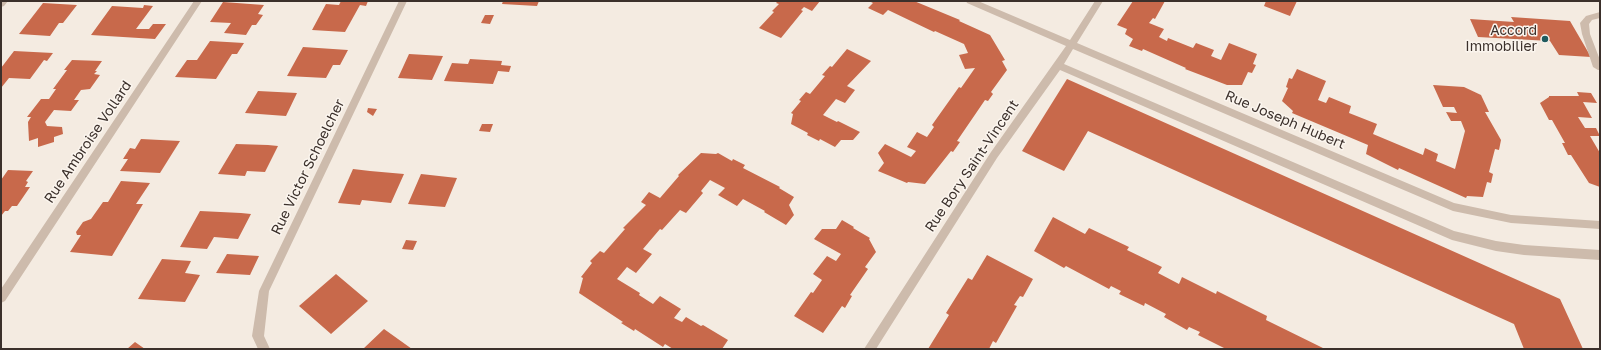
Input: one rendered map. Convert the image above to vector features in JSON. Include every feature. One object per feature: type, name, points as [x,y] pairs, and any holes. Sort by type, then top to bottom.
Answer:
[{"type":"street","points":[[1,4],[4,1]]},
{"type":"street","name":"Rue Ambroise Vollard","points":[[1,298],[198,1]]},
{"type":"street","name":"Rue Victor Schoelcher","points":[[264,349],[258,336],[264,291],[403,1]]},
{"type":"street","name":"Rue Joseph Hubert","points":[[970,1],[1453,207],[1511,219],[1600,225]]},
{"type":"street","name":"Rue Bory Saint-Vincent","points":[[870,349],[994,155],[1058,65],[1070,44],[1099,1]]},
{"type":"street","points":[[1598,67],[1586,34],[1584,23],[1590,18],[1600,15]]},
{"type":"street","points":[[1058,65],[1452,235],[1496,246],[1524,250],[1600,256]]},
{"type":"building","points":[[341,1],[368,1],[366,6],[360,5],[345,32],[312,30],[326,4],[339,5]]},
{"type":"building","points":[[503,1],[539,1],[537,6],[502,4]]},
{"type":"building","points":[[778,1],[820,1],[812,11],[804,7],[801,10],[803,11],[781,38],[759,28],[774,12],[772,11],[779,4],[776,3]]},
{"type":"building","points":[[869,1],[914,1],[960,20],[959,21],[990,35],[1005,60],[1002,61],[1007,70],[991,92],[993,94],[988,101],[985,100],[957,141],[960,142],[953,152],[951,151],[925,184],[907,183],[878,171],[884,163],[878,153],[885,144],[911,157],[916,151],[907,147],[917,132],[927,137],[934,127],[932,125],[959,87],[961,88],[975,68],[965,69],[959,55],[968,53],[964,44],[935,31],[934,32],[888,10],[883,15],[868,8],[873,3]]},
{"type":"building","points":[[1133,1],[1165,1],[1155,19],[1153,18],[1149,23],[1164,29],[1159,37],[1167,41],[1168,38],[1193,48],[1196,43],[1214,50],[1211,56],[1221,60],[1229,43],[1257,54],[1253,64],[1256,65],[1252,73],[1248,72],[1242,85],[1227,85],[1185,69],[1186,68],[1143,49],[1142,51],[1129,46],[1133,39],[1125,34],[1127,29],[1117,25]]},
{"type":"building","points":[[1266,1],[1297,1],[1290,16],[1264,6]]},
{"type":"building","points":[[223,2],[264,5],[258,14],[263,15],[256,25],[252,25],[246,35],[224,33],[231,23],[210,22]]},
{"type":"building","points":[[43,3],[77,5],[63,23],[59,23],[50,36],[19,34]]},
{"type":"building","points":[[144,5],[153,6],[136,29],[149,29],[153,24],[166,24],[155,39],[91,35],[112,6],[143,8]]},
{"type":"building","points":[[485,15],[494,15],[490,24],[481,23]]},
{"type":"building","name":"Accord Immobilier","points":[[1511,17],[1570,21],[1591,57],[1559,55],[1550,41],[1478,37],[1470,19],[1514,22]]},
{"type":"building","points":[[210,41],[244,43],[237,54],[232,54],[216,79],[175,77],[187,60],[197,60]]},
{"type":"building","points":[[303,47],[348,50],[340,65],[333,65],[326,78],[287,76]]},
{"type":"building","points":[[847,49],[871,61],[847,86],[855,90],[845,103],[836,99],[823,115],[860,132],[853,140],[841,140],[835,147],[820,139],[819,141],[807,135],[808,133],[791,124],[793,114],[791,113],[806,92],[810,94],[825,76],[822,75],[830,66],[832,67]]},
{"type":"building","points":[[14,51],[53,53],[47,61],[44,60],[30,79],[9,78],[1,88],[1,68]]},
{"type":"building","points":[[409,54],[443,56],[432,80],[398,78]]},
{"type":"building","points":[[470,59],[502,61],[501,65],[511,66],[509,72],[498,71],[493,84],[444,81],[452,63],[468,64]]},
{"type":"building","points":[[72,60],[102,61],[94,74],[100,75],[90,89],[81,90],[74,100],[79,100],[71,111],[54,110],[45,122],[47,126],[62,127],[63,134],[54,137],[54,142],[38,147],[38,138],[29,141],[28,122],[31,117],[27,117],[41,99],[49,99],[56,89],[53,89],[67,70],[64,70]]},
{"type":"building","points":[[1297,69],[1326,81],[1318,100],[1326,103],[1329,97],[1351,106],[1349,113],[1377,124],[1373,134],[1423,155],[1425,148],[1438,154],[1436,161],[1455,169],[1465,131],[1461,121],[1451,121],[1446,112],[1457,113],[1454,107],[1443,107],[1433,85],[1464,87],[1481,95],[1489,112],[1485,112],[1501,140],[1499,150],[1495,149],[1489,172],[1493,174],[1491,183],[1487,182],[1483,197],[1467,196],[1466,198],[1399,168],[1398,170],[1366,154],[1368,145],[1292,113],[1293,111],[1282,101],[1288,88],[1286,87],[1289,78],[1292,79]]},
{"type":"building","points":[[1067,79],[1560,299],[1583,349],[1524,349],[1514,324],[1088,131],[1064,171],[1022,151]]},
{"type":"building","points":[[258,91],[297,93],[286,116],[245,113]]},
{"type":"building","points":[[1577,92],[1591,93],[1597,103],[1583,102],[1592,118],[1578,117],[1585,128],[1596,128],[1600,136],[1590,136],[1600,153],[1600,187],[1589,183],[1571,155],[1568,155],[1562,143],[1565,143],[1552,120],[1549,120],[1540,103],[1549,96],[1579,96]]},
{"type":"building","points":[[368,108],[377,109],[373,116],[367,112]]},
{"type":"building","points":[[482,124],[493,124],[490,132],[479,131]]},
{"type":"building","points":[[141,139],[180,141],[160,173],[120,171],[128,159],[123,159],[130,148],[135,149]]},
{"type":"building","points":[[236,144],[278,146],[265,172],[247,171],[245,176],[218,174]]},
{"type":"building","points":[[701,153],[718,153],[732,161],[733,159],[745,165],[743,168],[780,187],[779,188],[794,197],[789,205],[794,215],[786,225],[743,199],[737,206],[718,195],[725,188],[710,180],[701,191],[703,193],[686,213],[680,210],[662,230],[660,229],[643,249],[652,254],[636,273],[627,267],[617,279],[640,293],[639,295],[653,304],[660,296],[681,309],[674,318],[682,322],[686,317],[728,340],[722,349],[673,349],[665,344],[663,347],[635,329],[634,331],[579,293],[583,278],[581,277],[592,263],[590,261],[600,251],[604,253],[625,229],[623,228],[646,205],[641,202],[649,192],[660,198],[679,176],[678,175]]},
{"type":"building","points":[[353,169],[404,174],[391,203],[362,200],[360,205],[338,203]]},
{"type":"building","points":[[8,170],[33,171],[26,181],[28,182],[25,187],[30,187],[17,206],[12,206],[1,216],[1,180]]},
{"type":"building","points":[[421,174],[457,178],[445,207],[408,204]]},
{"type":"building","points":[[121,181],[150,183],[136,204],[143,204],[112,256],[70,252],[81,235],[77,235],[76,232],[83,222],[91,219],[103,202],[108,202]]},
{"type":"building","points":[[200,211],[251,214],[238,239],[214,237],[207,249],[180,247]]},
{"type":"building","points":[[1053,217],[1085,234],[1089,228],[1129,247],[1127,250],[1162,267],[1158,273],[1179,284],[1182,277],[1216,294],[1217,291],[1267,316],[1266,320],[1325,349],[1226,349],[1198,335],[1200,332],[1189,327],[1187,330],[1164,317],[1166,314],[1145,303],[1144,306],[1119,294],[1121,291],[1111,286],[1109,289],[1066,266],[1064,268],[1034,251]]},
{"type":"building","points":[[842,220],[870,238],[869,239],[876,252],[865,267],[868,269],[850,295],[852,296],[845,308],[842,306],[823,333],[794,316],[811,292],[813,293],[822,280],[813,274],[827,256],[836,261],[841,254],[814,239],[822,229],[836,229]]},
{"type":"building","points":[[406,240],[417,241],[413,250],[402,249]]},
{"type":"building","points":[[227,254],[259,256],[250,275],[216,273]]},
{"type":"building","points":[[987,255],[1033,279],[1023,297],[1020,296],[1014,305],[1017,306],[996,343],[993,341],[989,349],[928,349],[949,315],[946,313],[968,278],[972,280]]},
{"type":"building","points":[[162,259],[191,261],[185,273],[200,275],[185,302],[138,299]]},
{"type":"building","points":[[336,274],[368,301],[331,334],[299,306]]},
{"type":"building","points":[[384,329],[412,349],[363,349]]},
{"type":"building","points":[[135,342],[145,349],[127,349]]},
{"type":"place","name":"Accord Immobilier","points":[[1545,39]]}]
